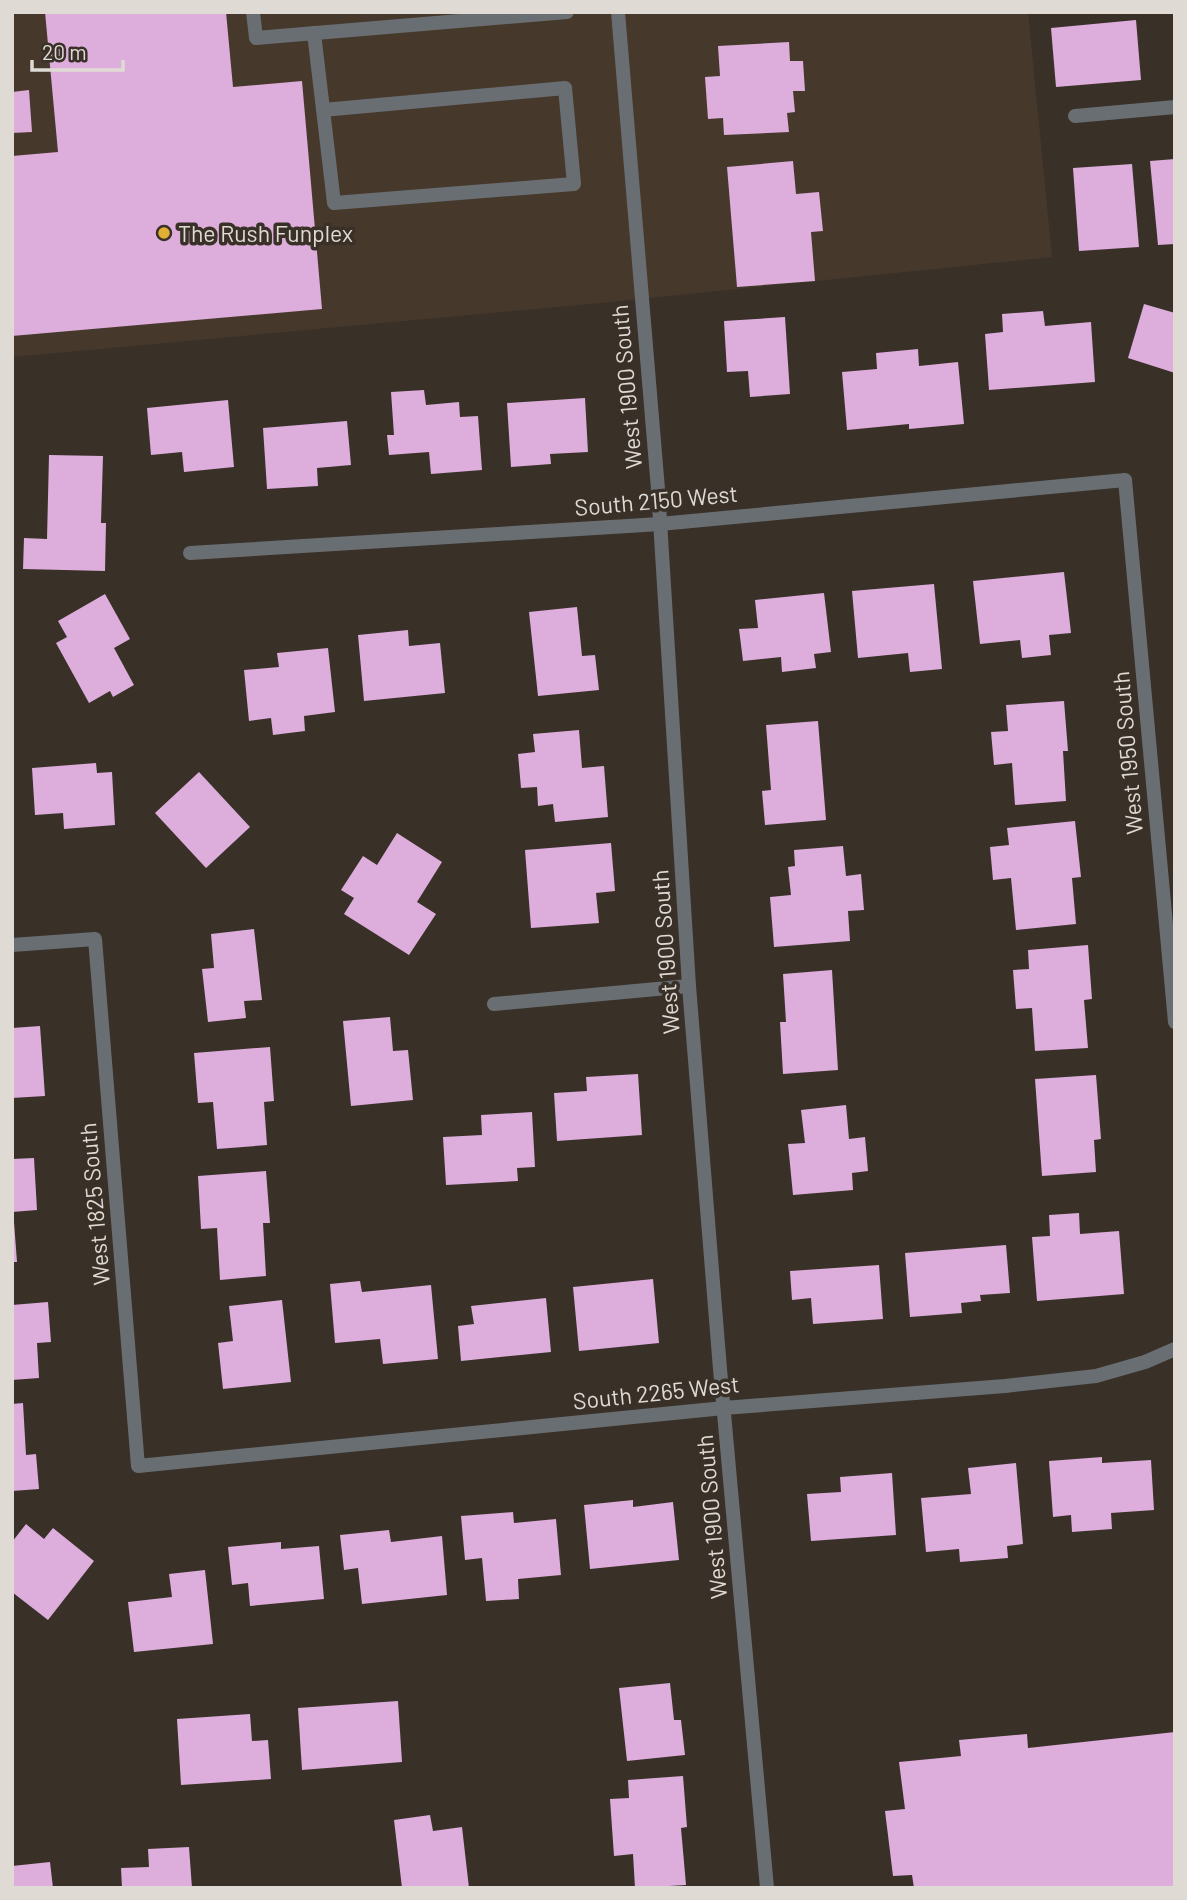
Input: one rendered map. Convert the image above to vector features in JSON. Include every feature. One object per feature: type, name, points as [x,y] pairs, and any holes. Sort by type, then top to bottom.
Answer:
[{"type":"street","points":[[253,12],[256,38],[449,17],[567,12]]},
{"type":"street","name":"West 1900 South","points":[[618,12],[660,524],[689,986],[767,1888]]},
{"type":"street","points":[[314,33],[323,110],[334,203],[574,184],[565,88],[323,110]]},
{"type":"street","points":[[1075,116],[1175,107]]},
{"type":"street","name":"South 2150 West","points":[[191,554],[660,524],[1125,480]]},
{"type":"street","name":"West 1950 South","points":[[1125,480],[1175,1022]]},
{"type":"street","name":"West 1825 South","points":[[12,945],[95,939],[138,1466]]},
{"type":"street","points":[[494,1004],[689,986]]},
{"type":"street","name":"South 2265 West","points":[[138,1466],[724,1408],[1005,1386],[1096,1376],[1144,1362],[1175,1349]]},
{"type":"shaded area","points":[[12,12],[1028,12],[1052,257],[601,303],[12,357]]},
{"type":"building","name":"The Rush Funplex","points":[[45,12],[226,12],[233,87],[302,81],[322,309],[12,336],[12,156],[58,152]]},
{"type":"building","points":[[1136,20],[1141,80],[1056,87],[1051,28]]},
{"type":"building","points":[[789,42],[790,61],[803,61],[805,91],[793,91],[795,112],[787,113],[789,132],[724,135],[723,118],[708,119],[705,77],[720,76],[718,46]]},
{"type":"building","points":[[29,90],[32,132],[12,133],[12,92]]},
{"type":"building","points":[[1175,159],[1175,244],[1158,245],[1150,161]]},
{"type":"building","points":[[793,161],[796,194],[819,192],[823,231],[811,232],[815,281],[737,287],[727,167]]},
{"type":"building","points":[[1132,164],[1139,247],[1079,251],[1073,168]]},
{"type":"building","points":[[1144,304],[1175,313],[1175,373],[1128,358]]},
{"type":"building","points":[[1043,311],[1045,326],[1091,322],[1095,382],[989,390],[985,334],[1003,332],[1002,314]]},
{"type":"building","points":[[785,317],[790,394],[750,397],[748,371],[727,372],[724,321]]},
{"type":"building","points":[[918,349],[919,366],[958,362],[964,424],[909,429],[909,424],[847,430],[842,372],[877,369],[876,353]]},
{"type":"building","points":[[424,390],[426,405],[459,402],[460,417],[478,416],[482,470],[431,474],[429,452],[389,455],[387,435],[394,435],[391,392]]},
{"type":"building","points":[[585,398],[588,452],[550,454],[551,464],[511,467],[507,403]]},
{"type":"building","points":[[228,400],[234,467],[184,472],[182,452],[151,455],[147,408]]},
{"type":"building","points":[[347,421],[351,465],[317,468],[318,486],[267,489],[263,428]]},
{"type":"building","points":[[49,455],[103,456],[101,523],[106,523],[105,571],[23,569],[24,538],[47,539]]},
{"type":"building","points":[[1064,572],[1071,633],[1049,635],[1051,655],[1022,658],[1020,640],[980,644],[973,581]]},
{"type":"building","points":[[934,584],[942,669],[910,672],[908,653],[858,658],[852,591]]},
{"type":"building","points":[[824,593],[831,652],[814,654],[816,668],[782,672],[781,657],[743,661],[739,629],[758,628],[755,600]]},
{"type":"building","points":[[105,594],[130,639],[114,648],[134,685],[113,697],[110,691],[89,703],[56,643],[67,637],[58,621]]},
{"type":"building","points":[[577,607],[582,656],[595,655],[599,690],[538,696],[529,612]]},
{"type":"building","points":[[408,630],[409,646],[440,643],[445,693],[364,701],[358,635]]},
{"type":"building","points":[[328,648],[335,712],[304,716],[305,731],[273,735],[271,718],[249,721],[244,670],[279,667],[277,653]]},
{"type":"building","points":[[1064,701],[1068,751],[1063,751],[1066,801],[1015,805],[1012,763],[994,765],[991,732],[1008,731],[1006,705]]},
{"type":"building","points":[[818,721],[826,820],[765,825],[762,791],[771,790],[766,725]]},
{"type":"building","points":[[579,730],[582,768],[604,766],[608,817],[555,822],[553,804],[538,806],[537,787],[521,788],[518,754],[535,752],[533,734]]},
{"type":"building","points":[[96,763],[97,773],[112,772],[115,825],[64,829],[63,813],[35,815],[32,768]]},
{"type":"building","points":[[199,772],[250,827],[206,868],[155,813]]},
{"type":"building","points":[[1075,821],[1081,877],[1072,878],[1076,924],[1016,930],[1011,878],[993,880],[990,847],[1009,845],[1007,828]]},
{"type":"building","points":[[397,833],[442,862],[417,902],[436,914],[409,955],[344,914],[354,898],[341,890],[363,856],[377,865]]},
{"type":"building","points":[[611,843],[615,891],[596,893],[599,923],[531,928],[525,850]]},
{"type":"building","points":[[843,846],[846,876],[861,874],[864,910],[848,911],[850,941],[774,947],[770,897],[791,895],[788,867],[795,866],[794,850]]},
{"type":"building","points":[[254,929],[262,1000],[244,1001],[246,1018],[208,1022],[202,969],[214,968],[211,934]]},
{"type":"building","points":[[1088,945],[1092,999],[1084,1000],[1088,1048],[1035,1051],[1032,1008],[1016,1009],[1013,970],[1029,969],[1028,950]]},
{"type":"building","points":[[832,970],[838,1070],[783,1074],[780,1022],[786,1022],[783,974]]},
{"type":"building","points":[[390,1017],[393,1051],[408,1050],[413,1100],[351,1106],[343,1021]]},
{"type":"building","points":[[40,1026],[45,1096],[12,1098],[12,1028]]},
{"type":"building","points":[[270,1047],[274,1101],[264,1102],[267,1145],[217,1149],[213,1102],[198,1103],[194,1053]]},
{"type":"building","points":[[638,1074],[642,1135],[557,1141],[554,1093],[587,1091],[586,1077]]},
{"type":"building","points":[[1096,1075],[1101,1139],[1094,1140],[1096,1172],[1042,1176],[1035,1079]]},
{"type":"building","points":[[846,1105],[849,1139],[865,1137],[868,1171],[852,1173],[853,1190],[793,1195],[788,1144],[805,1143],[801,1110]]},
{"type":"building","points":[[532,1112],[535,1167],[517,1168],[518,1181],[446,1185],[443,1137],[482,1135],[481,1115]]},
{"type":"building","points":[[34,1158],[37,1210],[12,1212],[12,1159]]},
{"type":"building","points":[[266,1171],[270,1223],[263,1223],[266,1276],[220,1280],[217,1228],[201,1229],[198,1176]]},
{"type":"building","points":[[1079,1213],[1080,1234],[1119,1231],[1124,1294],[1037,1301],[1032,1237],[1050,1236],[1049,1215]]},
{"type":"building","points":[[14,1222],[17,1262],[12,1262]]},
{"type":"building","points":[[1006,1245],[1010,1293],[980,1295],[981,1301],[961,1303],[962,1313],[910,1317],[905,1253]]},
{"type":"building","points":[[879,1265],[883,1319],[813,1324],[811,1298],[792,1300],[790,1271]]},
{"type":"building","points":[[653,1279],[659,1343],[579,1351],[573,1287]]},
{"type":"building","points":[[360,1281],[362,1292],[431,1285],[438,1359],[383,1364],[380,1339],[335,1343],[330,1284]]},
{"type":"building","points":[[546,1298],[551,1352],[461,1361],[458,1326],[474,1324],[471,1306]]},
{"type":"building","points":[[282,1300],[291,1382],[223,1389],[218,1343],[233,1341],[229,1306]]},
{"type":"building","points":[[48,1302],[51,1342],[37,1343],[39,1378],[12,1380],[12,1305]]},
{"type":"building","points":[[23,1403],[26,1455],[36,1454],[39,1489],[12,1491],[12,1404]]},
{"type":"building","points":[[1102,1457],[1102,1463],[1151,1460],[1154,1510],[1111,1513],[1112,1529],[1072,1532],[1071,1515],[1053,1517],[1049,1461]]},
{"type":"building","points":[[1016,1463],[1023,1544],[1007,1546],[1008,1558],[960,1562],[959,1549],[926,1552],[921,1498],[971,1494],[968,1468]]},
{"type":"building","points":[[892,1473],[896,1535],[811,1541],[807,1494],[841,1492],[840,1477]]},
{"type":"building","points":[[633,1500],[633,1507],[673,1502],[679,1560],[590,1569],[584,1505]]},
{"type":"building","points":[[513,1512],[514,1523],[556,1519],[561,1575],[518,1579],[519,1599],[486,1601],[482,1558],[465,1560],[461,1516]]},
{"type":"building","points":[[26,1524],[44,1539],[53,1528],[94,1561],[48,1620],[12,1592],[12,1542]]},
{"type":"building","points":[[389,1530],[391,1542],[442,1536],[447,1595],[362,1604],[358,1568],[344,1570],[340,1535]]},
{"type":"building","points":[[281,1542],[281,1549],[319,1546],[324,1599],[250,1606],[248,1583],[232,1585],[228,1547]]},
{"type":"building","points":[[205,1570],[213,1644],[134,1652],[128,1602],[172,1597],[169,1574]]},
{"type":"building","points":[[670,1683],[674,1720],[681,1720],[685,1755],[627,1761],[619,1688]]},
{"type":"building","points":[[398,1701],[402,1762],[302,1770],[298,1708]]},
{"type":"building","points":[[250,1714],[252,1741],[268,1740],[271,1779],[181,1785],[177,1719]]},
{"type":"building","points":[[1175,1732],[1175,1888],[914,1888],[912,1875],[893,1876],[885,1811],[905,1809],[899,1762],[961,1756],[959,1740],[1027,1734],[1028,1748]]},
{"type":"building","points":[[683,1776],[687,1827],[681,1828],[686,1885],[635,1888],[633,1854],[614,1856],[610,1799],[629,1798],[628,1780]]},
{"type":"building","points":[[430,1815],[433,1831],[462,1827],[469,1888],[402,1888],[394,1820]]},
{"type":"building","points":[[189,1847],[192,1888],[122,1888],[121,1868],[149,1867],[148,1849]]},
{"type":"building","points":[[50,1862],[53,1888],[12,1888],[12,1866]]},
{"type":"place","name":"The Rush Funplex","points":[[164,233]]}]
